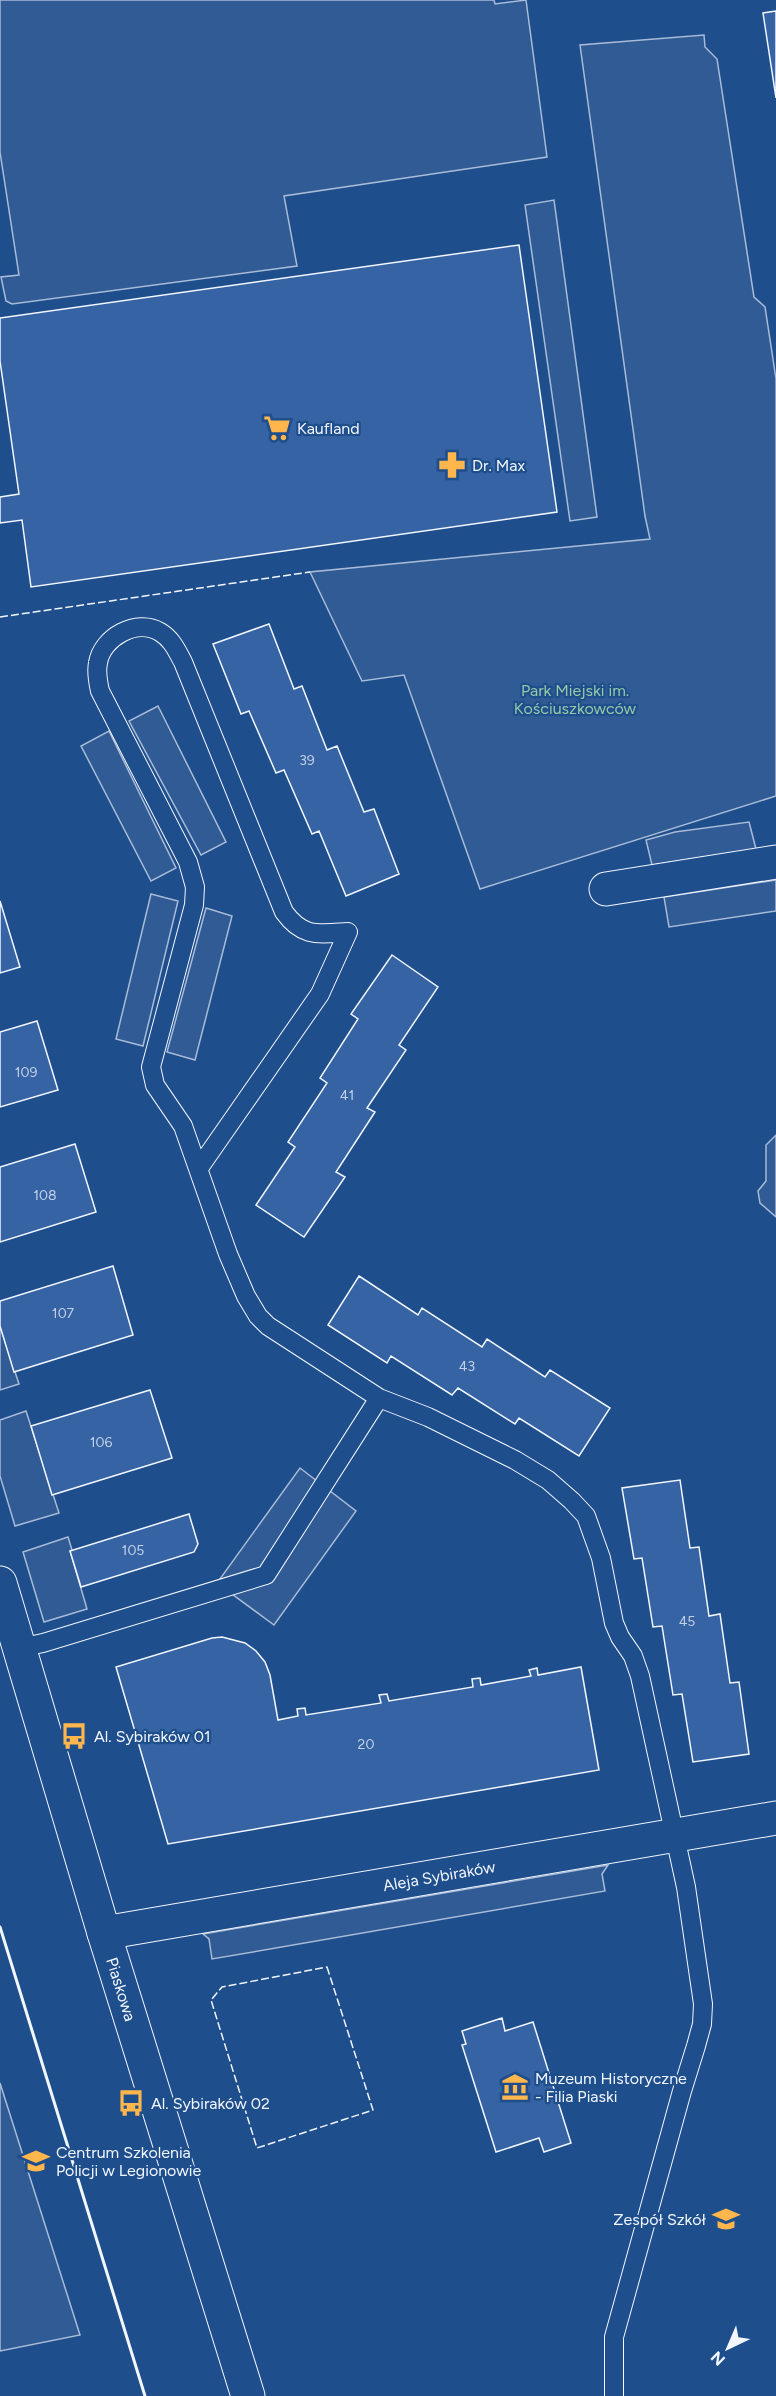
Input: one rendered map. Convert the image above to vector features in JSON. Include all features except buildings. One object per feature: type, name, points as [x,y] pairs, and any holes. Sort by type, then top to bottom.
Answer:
[{"type":"street","points":[[606,889],[776,862]]},
{"type":"street","name":"Piaskowa","points":[[0,1583],[104,1933],[248,2396]]},
{"type":"street","name":"Aleja Sybiraków","points":[[104,1933],[776,1818]]},
{"type":"lane","points":[[199,1168],[320,994],[348,932],[310,934],[292,924],[284,912],[183,662],[169,639],[153,629],[141,628],[129,630],[111,640],[98,661],[100,691],[193,873],[195,887],[194,904],[151,1067],[155,1085],[183,1126],[228,1254],[246,1296],[258,1316],[268,1326],[379,1398],[428,1417],[515,1460],[548,1480],[586,1516],[601,1558],[614,1623],[633,1656],[640,1676],[686,1887],[703,2004],[702,2024],[614,2337],[614,2396]]},
{"type":"lane","points":[[19,1648],[43,1643],[266,1575],[379,1398]]},
{"type":"shaded area","points":[[0,0],[494,0],[495,4],[526,0],[547,157],[284,196],[297,266],[12,304],[6,301],[1,277],[19,275],[0,152]]},
{"type":"shaded area","name":"Park Miejski im. Kościuszkowców","points":[[704,35],[705,47],[717,59],[754,297],[765,307],[776,379],[776,796],[480,889],[404,675],[362,681],[310,572],[650,539],[580,45]]},
{"type":"shaded area","points":[[554,200],[597,517],[570,521],[525,205]]},
{"type":"shaded area","points":[[158,706],[226,842],[201,855],[129,721]]},
{"type":"shaded area","points":[[109,731],[176,868],[151,881],[81,746]]},
{"type":"shaded area","points":[[749,822],[756,849],[652,865],[646,840],[675,832]]},
{"type":"shaded area","points":[[776,880],[776,911],[669,927],[664,897]]},
{"type":"shaded area","points":[[151,894],[178,901],[143,1046],[116,1039]]},
{"type":"shaded area","points":[[206,908],[232,916],[195,1060],[167,1052]]},
{"type":"shaded area","points":[[776,1135],[776,1217],[760,1203],[758,1191],[766,1181],[766,1145]]},
{"type":"shaded area","points":[[0,1326],[19,1384],[0,1390]]},
{"type":"shaded area","points":[[26,1411],[59,1513],[15,1526],[0,1476],[0,1420]]},
{"type":"shaded area","points":[[300,1468],[356,1511],[274,1625],[217,1583]]},
{"type":"shaded area","points":[[68,1537],[87,1609],[44,1622],[23,1552]]},
{"type":"shaded area","points":[[608,1865],[602,1874],[605,1891],[212,1959],[209,1939],[203,1934]]},
{"type":"shaded area","points":[[0,2083],[80,2335],[0,2351]]},
{"type":"fence","points":[[0,617],[310,572]]},
{"type":"fence","points":[[327,1967],[373,2110],[257,2148],[211,2000],[222,1987],[327,1967]]},
{"type":"wall","points":[[0,1927],[145,2396]]},
{"type":"place","name":"Kaufland","points":[[277,428]]},
{"type":"place","name":"Dr. Max","points":[[452,465]]},
{"type":"place","name":"Al. Sybiraków 01","points":[[74,1736]]},
{"type":"place","name":"Muzeum Historyczne - Filia Piaski","points":[[515,2087]]},
{"type":"place","name":"Al. Sybiraków 02","points":[[131,2103]]},
{"type":"place","name":"Centrum Szkolenia Policji w Legionowie","points":[[36,2161]]},
{"type":"place","name":"Zespół Szkół","points":[[726,2219]]}]
